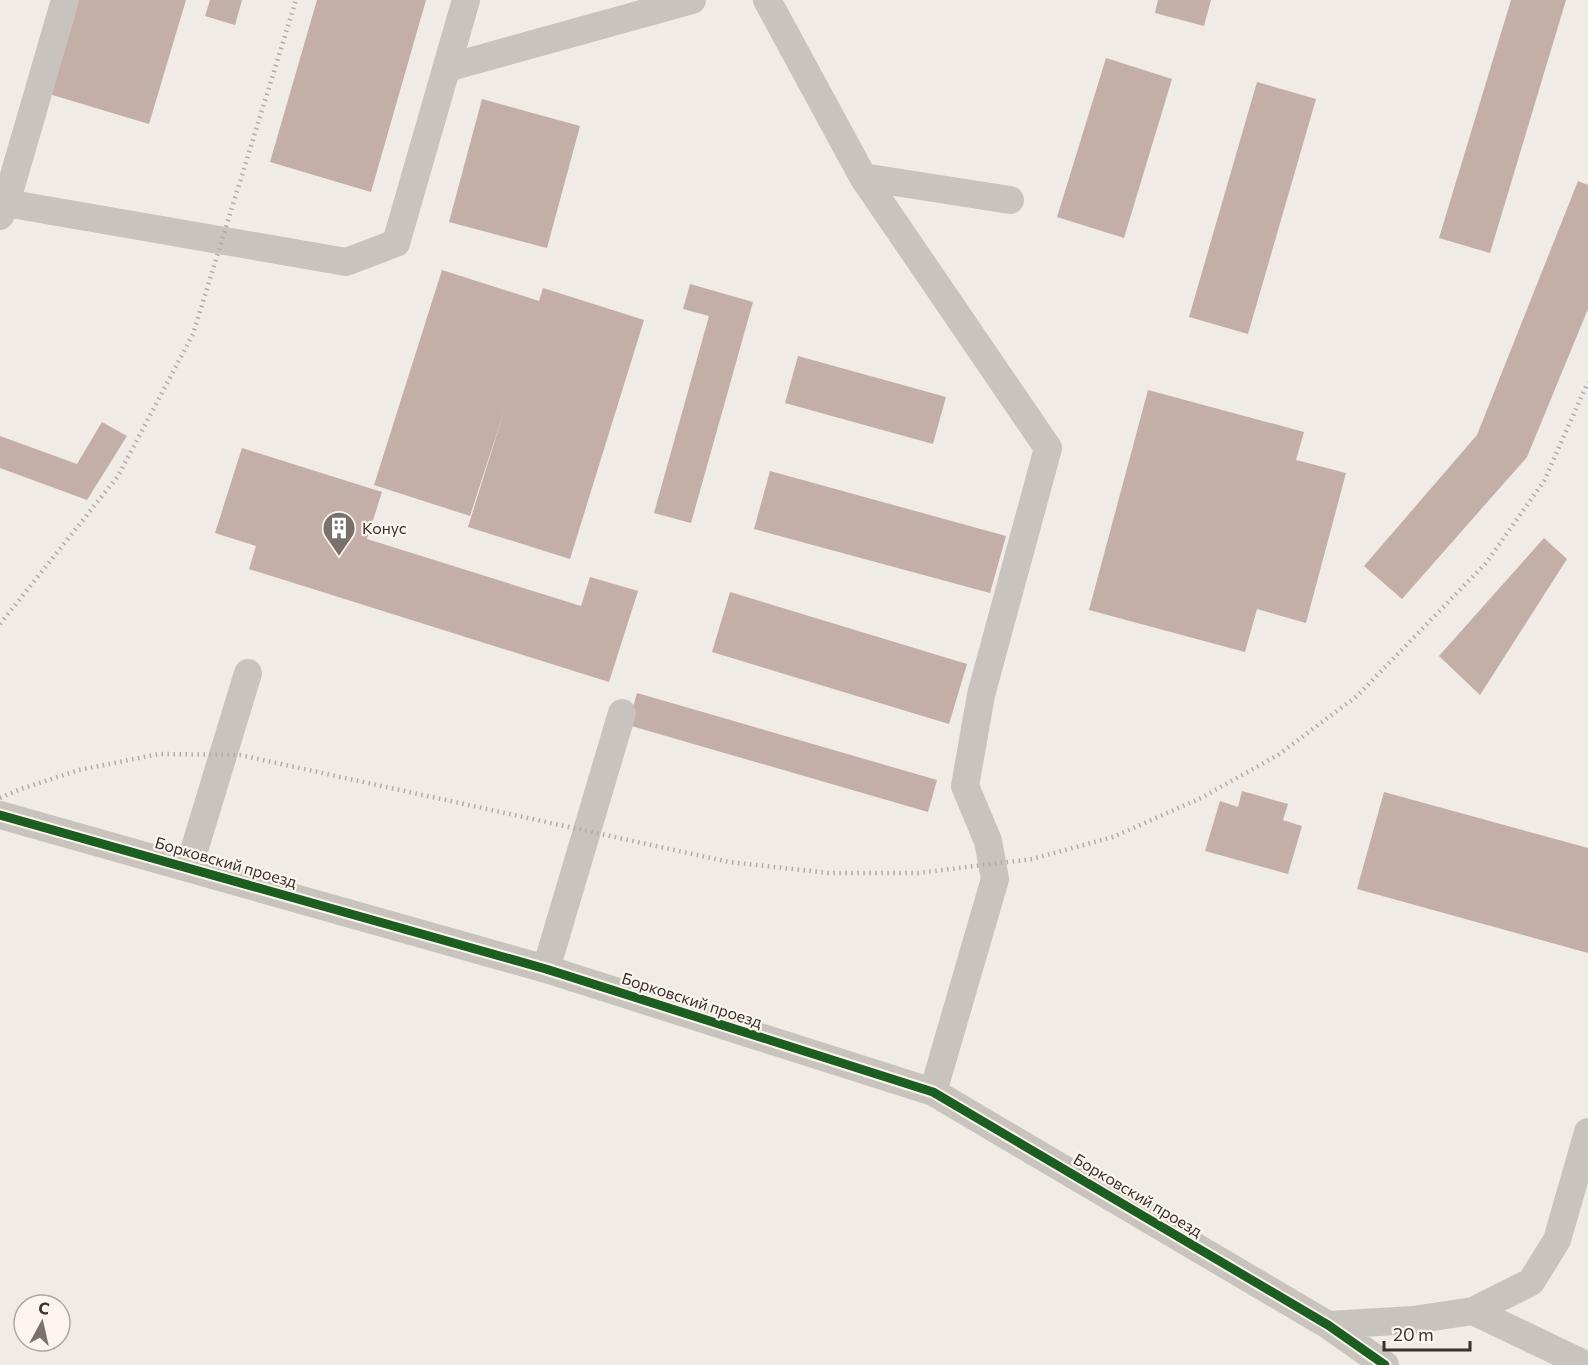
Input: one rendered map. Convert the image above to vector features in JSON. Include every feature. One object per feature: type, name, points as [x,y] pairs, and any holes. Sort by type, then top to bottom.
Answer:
[{"type":"street","points":[[65,0],[3,210],[346,262],[396,243],[466,0]]},
{"type":"street","points":[[447,68],[692,0]]},
{"type":"street","points":[[767,0],[863,177],[1048,448],[981,695],[965,786],[988,841],[995,879],[933,1092]]},
{"type":"street","points":[[863,177],[1010,200]]},
{"type":"street","points":[[189,867],[248,673]]},
{"type":"street","points":[[546,969],[622,713]]},
{"type":"street","name":"Борковский проезд","points":[[0,815],[546,969],[933,1092],[1328,1325],[1385,1365]]},
{"type":"street","points":[[1328,1325],[1413,1320],[1473,1311],[1531,1282],[1557,1240],[1588,1132]]},
{"type":"street","points":[[1473,1311],[1586,1365]]},
{"type":"building","points":[[77,0],[186,0],[149,124],[49,94]]},
{"type":"building","points":[[210,0],[242,0],[235,25],[205,16]]},
{"type":"building","points":[[317,0],[426,0],[371,192],[270,162]]},
{"type":"building","points":[[1158,0],[1211,0],[1204,26],[1155,13]]},
{"type":"building","points":[[1511,0],[1566,0],[1490,253],[1439,238]]},
{"type":"building","points":[[1106,58],[1172,79],[1124,238],[1057,217]]},
{"type":"building","points":[[1257,82],[1316,99],[1248,334],[1189,317]]},
{"type":"building","points":[[482,99],[580,126],[547,248],[449,222]]},
{"type":"building","points":[[1578,181],[1588,185],[1588,309],[1527,457],[1402,599],[1364,566],[1477,435]]},
{"type":"building","points":[[442,270],[539,301],[543,288],[644,320],[570,559],[468,527],[505,408],[470,516],[374,485]]},
{"type":"building","points":[[690,284],[753,302],[691,523],[654,513],[709,316],[683,309]]},
{"type":"building","points":[[798,356],[946,397],[933,444],[785,403]]},
{"type":"building","points":[[1148,390],[1304,432],[1296,460],[1346,473],[1306,623],[1257,609],[1245,652],[1089,610]]},
{"type":"building","points":[[102,422],[127,436],[87,500],[0,468],[0,436],[77,464]]},
{"type":"building","name":"Конус","points":[[242,448],[382,492],[367,539],[581,606],[590,577],[638,591],[609,682],[249,569],[256,546],[215,533]]},
{"type":"building","points":[[770,471],[1006,536],[990,593],[754,529]]},
{"type":"building","points":[[1544,538],[1567,559],[1480,695],[1439,656]]},
{"type":"building","points":[[730,592],[967,664],[949,724],[712,652]]},
{"type":"building","points":[[637,693],[937,780],[928,812],[628,725]]},
{"type":"building","points":[[1242,791],[1288,804],[1283,820],[1302,826],[1288,874],[1205,851],[1220,801],[1238,807]]},
{"type":"building","points":[[1384,792],[1588,848],[1588,953],[1357,889]]},
{"type":"railway","points":[[0,624],[118,476],[193,334],[296,0]]},
{"type":"railway","points":[[0,798],[79,770],[159,754],[240,755],[729,862],[829,873],[918,873],[1032,859],[1113,837],[1201,798],[1278,755],[1357,696],[1486,563],[1544,481],[1588,382]]},
{"type":"cycle path","points":[[0,815],[546,969],[933,1092],[1328,1325],[1385,1365]]},
{"type":"place","name":"Конус","points":[[339,557]]}]
